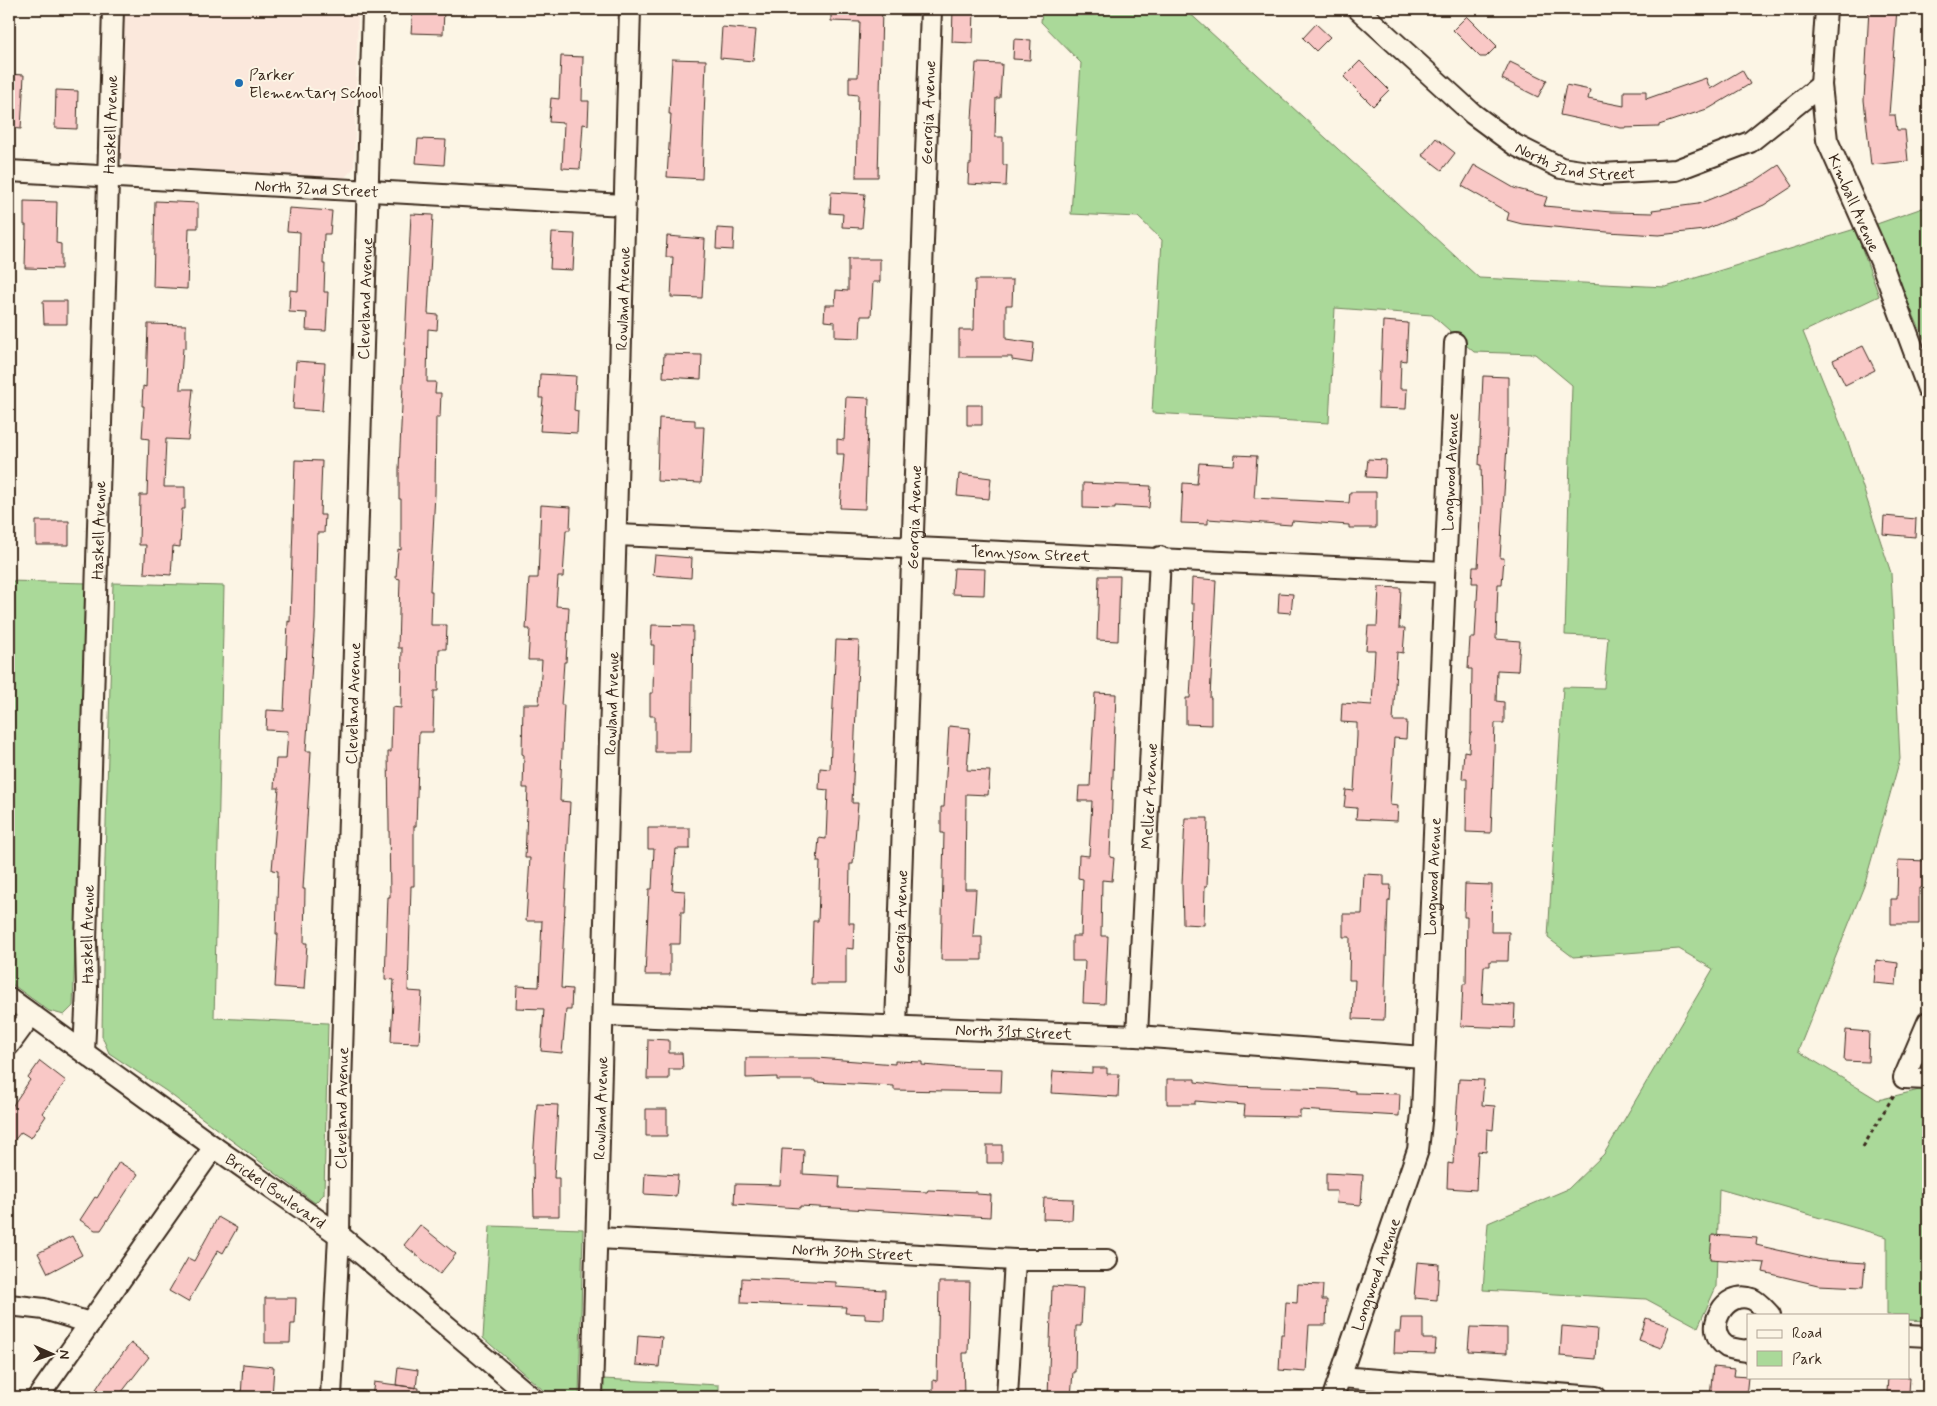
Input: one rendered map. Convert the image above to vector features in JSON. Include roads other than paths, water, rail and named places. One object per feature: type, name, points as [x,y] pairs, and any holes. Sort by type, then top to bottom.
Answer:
[{"type":"street","name":"Haskell Avenue","points":[[84,1052],[113,9]]},
{"type":"street","name":"Cleveland Avenue","points":[[331,1397],[339,1235],[341,1067],[373,9]]},
{"type":"street","name":"Rowland Avenue","points":[[592,1397],[598,1238],[630,9]]},
{"type":"street","name":"Georgia Avenue","points":[[896,1026],[931,9]]},
{"type":"street","name":"Kimball Avenue","points":[[1826,9],[1822,84],[1828,140],[1881,262],[1928,389]]},
{"type":"street","name":"North 32nd Street","points":[[1359,10],[1472,114],[1515,145],[1561,168],[1602,174],[1676,170],[1750,142],[1822,84]]},
{"type":"street","name":"North 32nd Street","points":[[9,171],[624,205]]},
{"type":"street","name":"Longwood Avenue","points":[[1334,1397],[1418,1150],[1422,1113],[1455,343]]},
{"type":"street","name":"Tennyson Street","points":[[617,535],[1445,572]]},
{"type":"street","name":"Mellier Avenue","points":[[1137,1036],[1160,558]]},
{"type":"street","name":"Brickel Boulevard","points":[[9,998],[339,1235],[531,1397]]},
{"type":"street","points":[[9,1045],[31,1015]]},
{"type":"street","name":"North 31st Street","points":[[604,1015],[1137,1036],[1423,1057]]},
{"type":"street","points":[[1928,1022],[1904,1078],[1928,1079]]},
{"type":"street","points":[[38,1397],[214,1147]]},
{"type":"street","name":"North 30th Street","points":[[598,1238],[1015,1260],[1106,1260]]},
{"type":"street","points":[[1007,1397],[1015,1260]]},
{"type":"street","points":[[1747,1350],[1727,1347],[1719,1338],[1715,1324],[1722,1307],[1734,1299],[1747,1298],[1754,1300],[1769,1314]]},
{"type":"street","points":[[9,1305],[44,1310],[90,1323]]},
{"type":"street","points":[[1910,1335],[1928,1336]]},
{"type":"street","points":[[1340,1377],[1596,1397]]},
{"type":"place","name":"Parker Elementary School","points":[[239,83]]}]
